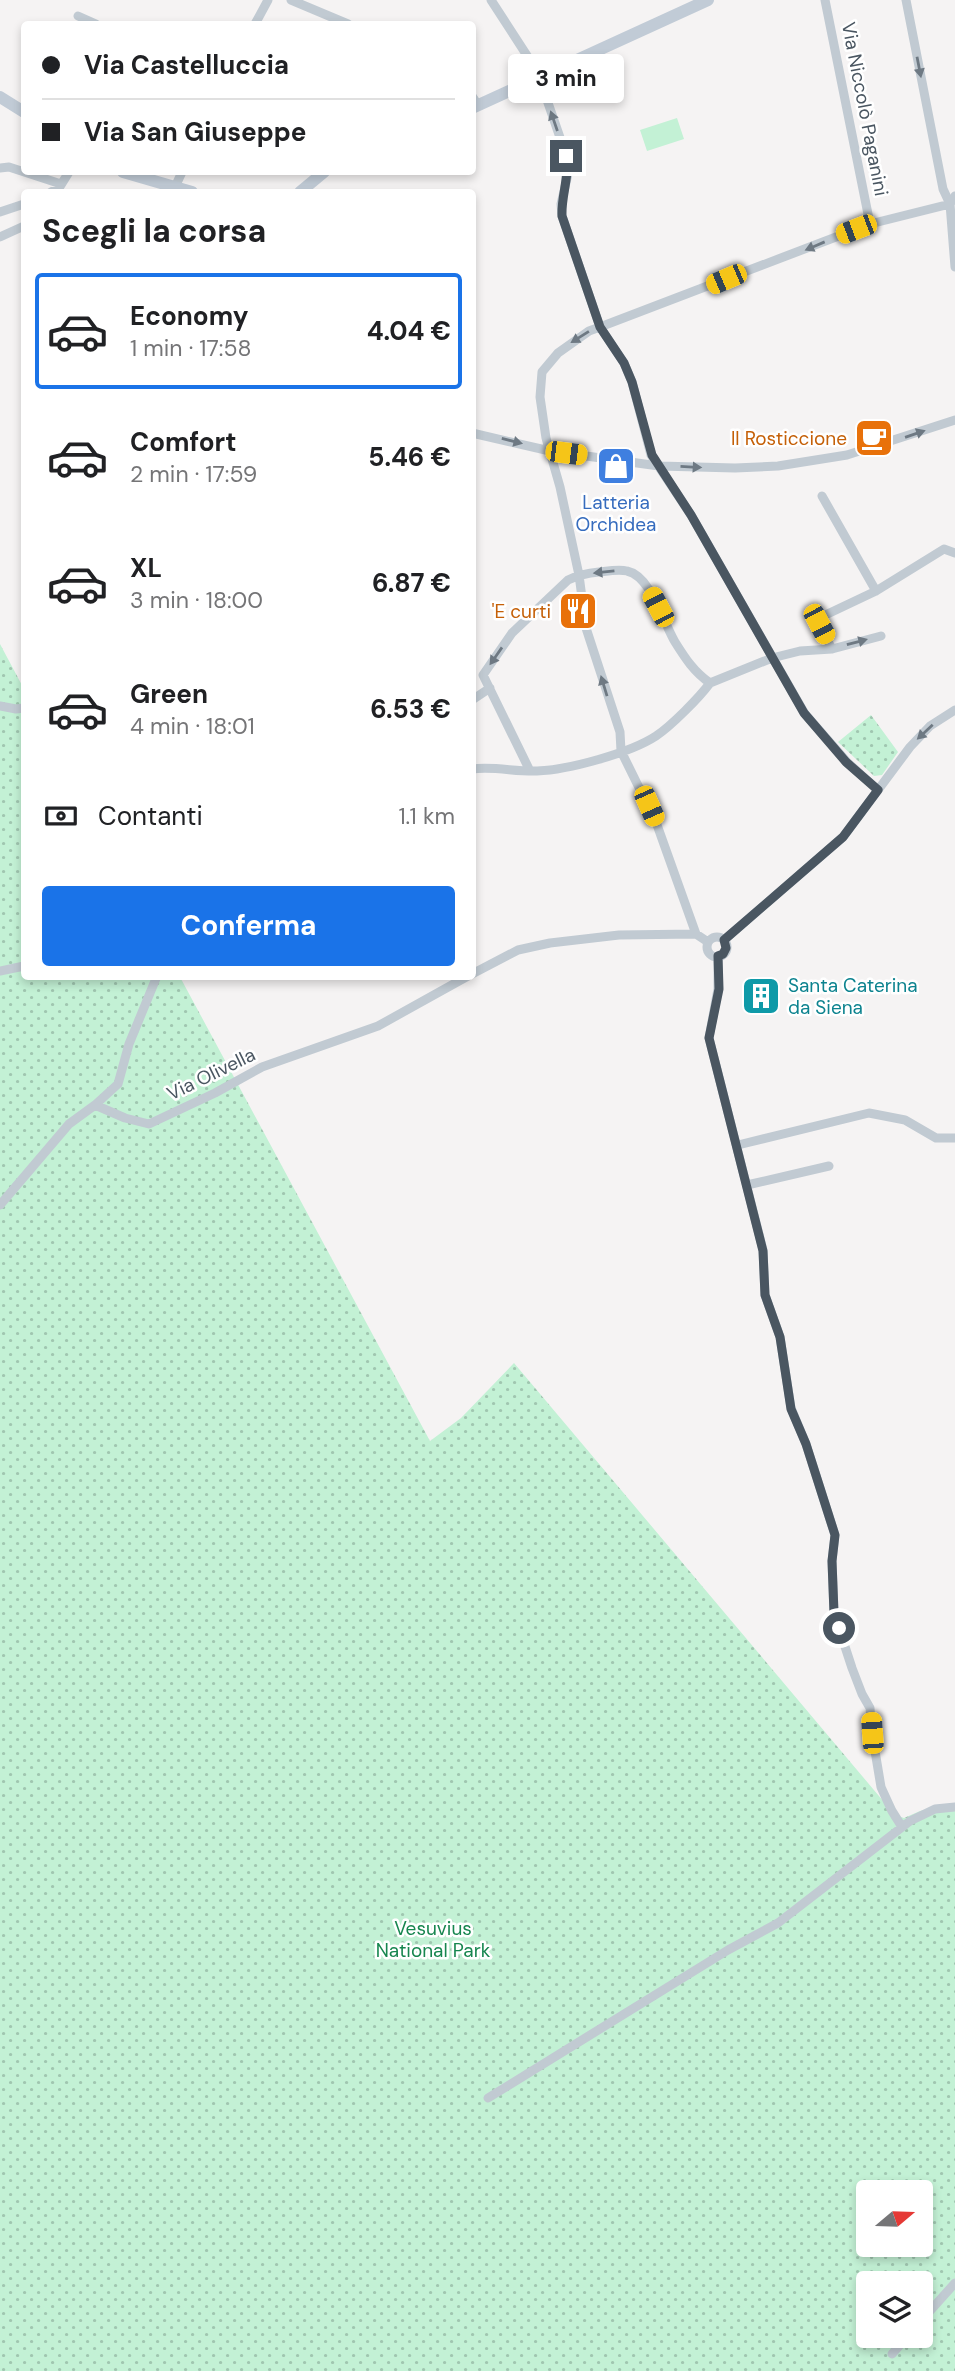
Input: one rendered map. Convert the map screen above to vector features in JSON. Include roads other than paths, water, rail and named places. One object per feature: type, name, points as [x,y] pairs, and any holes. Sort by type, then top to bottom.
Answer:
[{"type":"street","points":[[257,21],[268,0]]},
{"type":"street","points":[[292,0],[341,21]]},
{"type":"street","points":[[491,0],[540,77],[568,166],[561,205],[562,216],[600,327],[624,363],[632,382],[652,455],[698,527],[804,713],[846,762],[878,790]]},
{"type":"street","points":[[476,102],[540,77],[708,0]]},
{"type":"street","name":"Via Niccolò Paganini","points":[[825,0],[870,224]]},
{"type":"street","points":[[906,0],[943,189],[952,200],[955,267]]},
{"type":"street","points":[[79,16],[90,21]]},
{"type":"street","points":[[0,97],[21,110]]},
{"type":"street","points":[[0,168],[9,167],[21,172]]},
{"type":"street","points":[[27,175],[58,189]]},
{"type":"street","points":[[133,175],[182,189]]},
{"type":"street","points":[[175,187],[181,175]]},
{"type":"street","points":[[304,189],[320,175]]},
{"type":"street","points":[[696,934],[656,822],[621,751],[620,732],[586,628],[579,575],[546,438],[540,397],[542,372],[558,353],[589,331],[870,224],[952,200]]},
{"type":"street","points":[[0,212],[21,205]]},
{"type":"street","points":[[0,237],[21,227]]},
{"type":"street","points":[[476,434],[551,451],[659,466],[735,468],[821,460],[876,447],[955,420]]},
{"type":"street","points":[[822,496],[876,591]]},
{"type":"street","points":[[832,649],[819,624],[819,618],[876,591],[944,550],[955,553]]},
{"type":"street","points":[[530,771],[482,675],[512,633],[568,580],[579,575],[628,571],[636,576],[647,586],[676,643],[696,674],[710,683]]},
{"type":"street","points":[[476,769],[530,771],[564,766],[621,751],[653,737],[710,683],[772,658],[800,651],[832,649],[881,636]]},
{"type":"street","points":[[476,697],[490,688]]},
{"type":"street","points":[[0,706],[21,708]]},
{"type":"street","points":[[724,940],[843,837],[900,759],[930,726],[955,710]]},
{"type":"street","points":[[476,972],[518,950],[550,943],[619,935],[696,934],[708,942],[710,953],[718,956],[723,954],[726,948],[724,940]]},
{"type":"street","points":[[708,942],[715,937],[724,940]]},
{"type":"street","points":[[718,956],[719,989],[709,1038],[763,1251],[765,1295],[780,1337],[791,1409],[806,1444],[835,1535],[832,1561],[834,1613],[852,1668],[870,1708],[881,1787],[902,1827]]},
{"type":"street","points":[[0,971],[21,966]]},
{"type":"street","points":[[0,1205],[69,1124],[118,1084],[129,1044],[155,980]]},
{"type":"street","name":"Via Olivella","points":[[95,1105],[125,1118],[149,1124],[222,1090],[262,1067],[378,1026],[461,980]]},
{"type":"street","points":[[737,1145],[869,1113],[905,1120],[936,1138],[955,1138]]},
{"type":"street","points":[[747,1185],[829,1166]]},
{"type":"street","points":[[488,2098],[728,1950],[778,1923],[902,1827],[935,1809],[955,1807]]},
{"type":"street","points":[[933,2308],[955,2283]]},
{"type":"street","points":[[892,2354],[897,2348]]},
{"type":"place","name":"Il Rosticcione","points":[[874,438]]},
{"type":"place","name":"Latteria Orchidea","points":[[616,466]]},
{"type":"place","name":"'E curti","points":[[578,611]]},
{"type":"place","name":"Santa Caterina da Siena","points":[[761,996]]},
{"type":"park label","name":"Vesuvius National Park","points":[[433,1939]]}]
